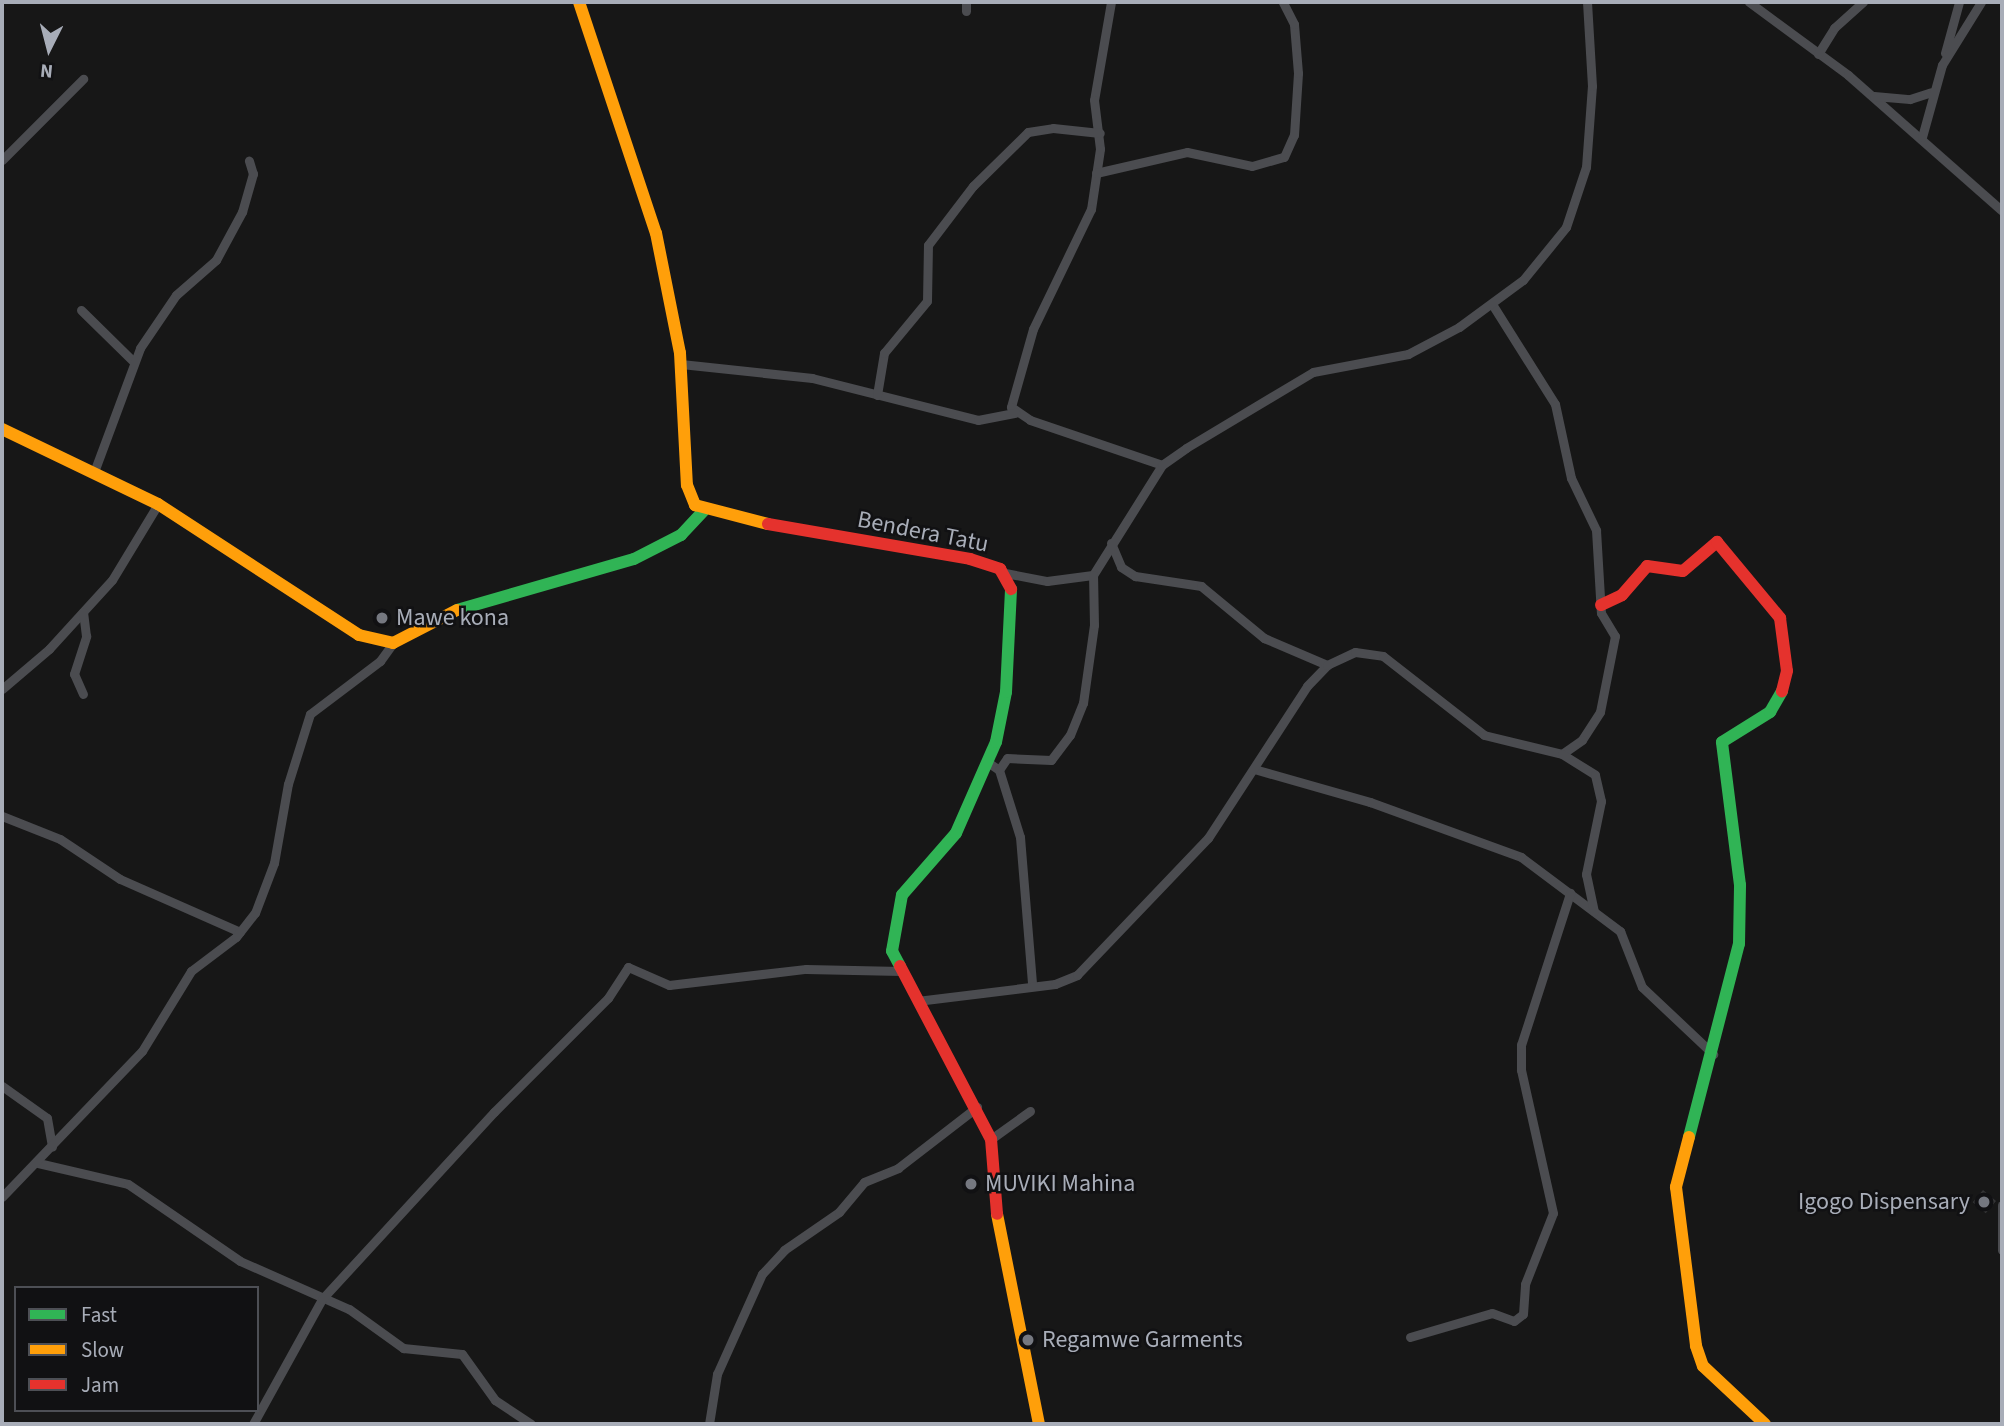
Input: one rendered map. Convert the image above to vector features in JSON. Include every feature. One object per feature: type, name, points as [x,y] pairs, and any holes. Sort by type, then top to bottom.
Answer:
[{"type":"street","points":[[2,1197],[38,1163],[142,1051],[191,971],[240,932],[254,913],[274,863],[288,784],[310,714],[380,661],[393,643],[469,605],[634,559],[681,535],[703,511],[695,505],[687,485],[681,364],[656,233],[579,2]]},
{"type":"street","points":[[1015,413],[1013,395],[1026,351],[1091,209],[1100,133],[1094,100],[1111,2]]},
{"type":"street","points":[[1096,173],[1187,152],[1252,166],[1284,157],[1294,135],[1297,73],[1294,24],[1283,2]]},
{"type":"street","points":[[1032,984],[1020,837],[994,767],[1007,758],[1051,760],[1061,754],[1085,690],[1094,625],[1093,575],[1111,543],[1162,466],[1313,372],[1408,354],[1492,304],[1523,280],[1566,227],[1586,167],[1592,86],[1587,2]]},
{"type":"street","points":[[1749,2],[1873,96],[2002,211]]},
{"type":"street","points":[[1818,54],[1834,28],[1863,2]]},
{"type":"street","points":[[1922,137],[1931,92],[1942,65],[1959,2]]},
{"type":"street","points":[[1942,65],[1981,2]]},
{"type":"street","points":[[2,160],[83,79]]},
{"type":"street","points":[[1873,96],[1910,99],[1931,92]]},
{"type":"street","points":[[877,395],[884,353],[927,301],[928,245],[965,195],[1028,132],[1053,128],[1100,133]]},
{"type":"street","points":[[94,472],[134,362],[176,295],[220,253],[248,194],[249,161]]},
{"type":"street","points":[[1492,304],[1555,404],[1571,478],[1596,530],[1601,605],[1616,642],[1606,691],[1592,727],[1562,754]]},
{"type":"street","points":[[81,310],[134,362]]},
{"type":"street","points":[[681,364],[812,379],[978,420],[1015,413],[1162,466]]},
{"type":"street","points":[[2,429],[158,504],[359,635],[393,643]]},
{"type":"street","points":[[2,689],[83,612],[112,580],[158,504]]},
{"type":"street","name":"Bendera Tatu","points":[[703,511],[970,559],[1005,573],[1010,584],[1006,692],[994,767],[956,833],[902,895],[891,951],[977,1107],[991,1139],[999,1234],[1040,1424]]},
{"type":"street","points":[[1601,605],[1622,595],[1647,566],[1683,571],[1717,542],[1780,618],[1787,671],[1779,701],[1770,712],[1722,742],[1740,885],[1739,944],[1713,1054],[1692,1112],[1676,1187],[1676,1211],[1703,1366],[1765,1424]]},
{"type":"street","points":[[1111,543],[1121,567],[1135,576],[1201,586],[1264,638],[1326,666]]},
{"type":"street","points":[[1005,573],[1047,581],[1093,575]]},
{"type":"street","points":[[83,612],[86,636],[74,674],[83,694]]},
{"type":"street","points":[[917,1001],[1063,982],[1088,965],[1209,838],[1292,704],[1326,666],[1355,652],[1383,656],[1484,735],[1562,754],[1585,766],[1601,784],[1586,874],[1594,911]]},
{"type":"street","points":[[1254,769],[1370,802],[1521,856],[1620,930],[1642,987],[1713,1054]]},
{"type":"street","points":[[2,816],[60,839],[120,879],[240,932]]},
{"type":"street","points":[[1410,1337],[1492,1313],[1514,1321],[1523,1314],[1525,1284],[1553,1213],[1523,1081],[1521,1045],[1570,893]]},
{"type":"street","points":[[253,1424],[322,1298],[494,1112],[608,998],[628,968],[669,985],[806,969],[901,971]]},
{"type":"street","points":[[2,1086],[47,1118],[52,1147]]},
{"type":"street","points":[[709,1424],[718,1374],[762,1274],[785,1250],[839,1212],[864,1182],[898,1168],[977,1107]]},
{"type":"street","points":[[991,1139],[1030,1111]]},
{"type":"street","points":[[38,1163],[128,1184],[232,1257],[349,1309],[403,1348],[462,1354],[495,1400],[531,1424]]},
{"type":"street","points":[[2002,1205],[2002,1250]]},
{"type":"building","name":"Igogo Dispensary","points":[[1983,1190],[1996,1201],[1986,1213],[1973,1202]]},
{"type":"traffic: fast","points":[[457,610],[634,559],[681,535],[703,511]]},
{"type":"traffic: fast","points":[[900,966],[892,951],[902,895],[956,833],[996,742],[1006,692],[1011,589]]},
{"type":"traffic: fast","points":[[1689,1137],[1739,944],[1740,885],[1722,742],[1770,712],[1782,691]]},
{"type":"traffic: slow","points":[[579,2],[656,233],[680,353],[687,485],[695,505],[768,524]]},
{"type":"traffic: slow","points":[[2,429],[158,504],[359,635],[393,643],[457,610]]},
{"type":"traffic: slow","points":[[1689,1137],[1676,1187],[1696,1346],[1703,1366],[1765,1424]]},
{"type":"traffic: slow","points":[[997,1214],[1039,1424]]},
{"type":"traffic: jam","points":[[768,524],[970,559],[1000,569],[1011,589]]},
{"type":"traffic: jam","points":[[1601,605],[1622,595],[1647,566],[1683,571],[1717,542],[1780,618],[1787,671],[1782,691]]},
{"type":"traffic: jam","points":[[900,966],[991,1139],[997,1214]]},
{"type":"place","name":"Mawe kona","points":[[382,618]]},
{"type":"place","name":"MUVIKI Mahina","points":[[971,1184]]},
{"type":"place","name":"Igogo Dispensary","points":[[1984,1202]]},
{"type":"place","name":"Regamwe Garments","points":[[1028,1340]]}]
